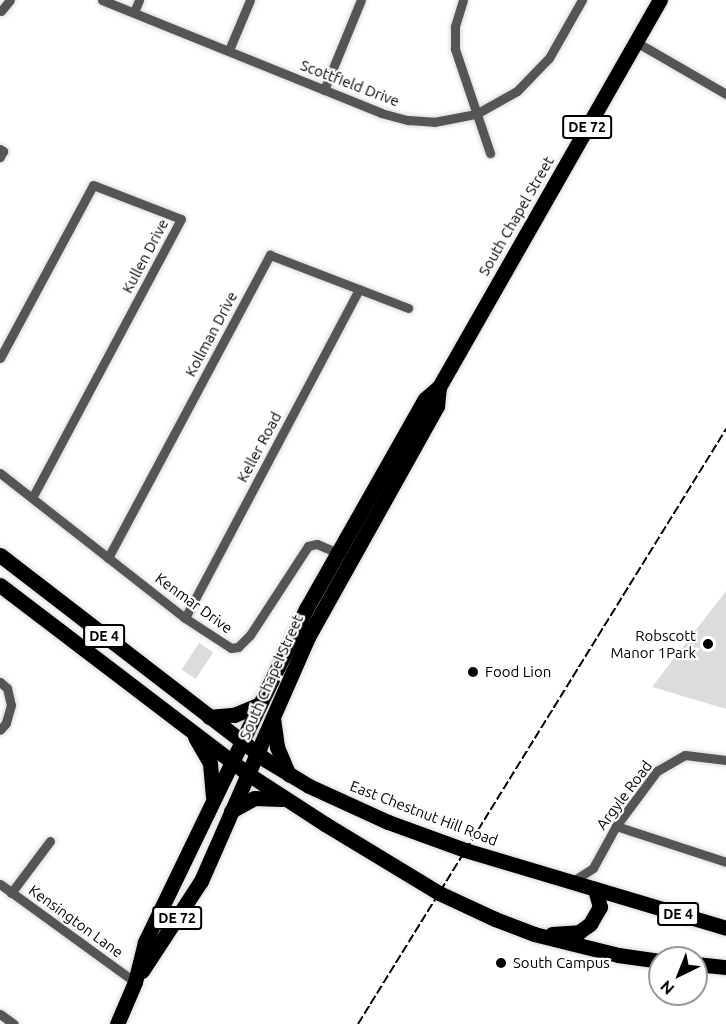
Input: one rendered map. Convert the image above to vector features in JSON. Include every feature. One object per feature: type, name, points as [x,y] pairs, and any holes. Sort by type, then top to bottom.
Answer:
[{"type":"main road","name":"South Chapel Street","points":[[117,1024],[135,982],[145,942],[258,705],[344,556],[425,399],[439,387],[660,0]]},
{"type":"main road","name":"East Chestnut Hill Road","points":[[0,555],[209,717],[290,775],[388,822],[465,850],[726,928]]},
{"type":"main road","name":"South Chapel Street","points":[[135,982],[201,880],[344,556]]},
{"type":"main road","name":"DE 4","points":[[0,585],[248,774],[286,800],[440,893],[495,919],[534,934],[618,955],[648,959]]},
{"type":"main road","points":[[209,717],[234,715],[258,705]]},
{"type":"main road","points":[[273,717],[277,747],[290,775]]},
{"type":"main road","points":[[191,730],[210,763],[213,802]]},
{"type":"main road","points":[[231,811],[254,798],[286,800]]},
{"type":"main road","points":[[534,934],[565,935],[579,932],[590,924],[600,907],[595,890]]},
{"type":"main road","points":[[708,966],[726,968]]},
{"type":"street","points":[[1,12],[10,0]]},
{"type":"street","name":"Scottfield Drive","points":[[102,0],[381,113],[408,120],[444,121],[476,114],[508,98],[534,76],[555,48],[582,0]]},
{"type":"street","points":[[134,12],[139,0]]},
{"type":"street","points":[[229,50],[250,0]]},
{"type":"street","points":[[324,90],[361,0]]},
{"type":"street","points":[[463,0],[455,27],[455,49],[490,153]]},
{"type":"street","points":[[636,42],[726,94]]},
{"type":"street","points":[[0,149],[3,150],[0,157]]},
{"type":"street","name":"Kullen Drive","points":[[0,358],[93,185],[181,219],[32,498]]},
{"type":"street","name":"Kollman Drive","points":[[108,558],[270,255],[408,308]]},
{"type":"street","name":"Keller Road","points":[[185,618],[359,289]]},
{"type":"street","name":"Kenmar Drive","points":[[0,473],[185,618],[231,648],[238,647],[250,635],[303,550],[317,544],[344,556]]},
{"type":"street","points":[[0,682],[7,688],[11,705],[6,723],[0,730]]},
{"type":"street","name":"Argyle Road","points":[[571,882],[593,868],[616,826],[657,771],[670,761],[685,755],[726,760]]},
{"type":"street","points":[[616,826],[726,862]]},
{"type":"street","points":[[11,892],[50,841]]},
{"type":"street","points":[[593,868],[595,890]]},
{"type":"street","name":"Kensington Lane","points":[[0,885],[135,982]]},
{"type":"street","points":[[0,1014],[14,1024]]},
{"type":"shaded area","points":[[726,591],[726,709],[652,687]]},
{"type":"shaded area","points":[[199,643],[213,652],[196,679],[182,670]]},
{"type":"railway","points":[[358,1024],[726,429]]},
{"type":"place","name":"Robscott Manor 1Park","points":[[708,644]]},
{"type":"place","name":"Food Lion","points":[[473,672]]},
{"type":"place","name":"South Campus","points":[[501,963]]}]
